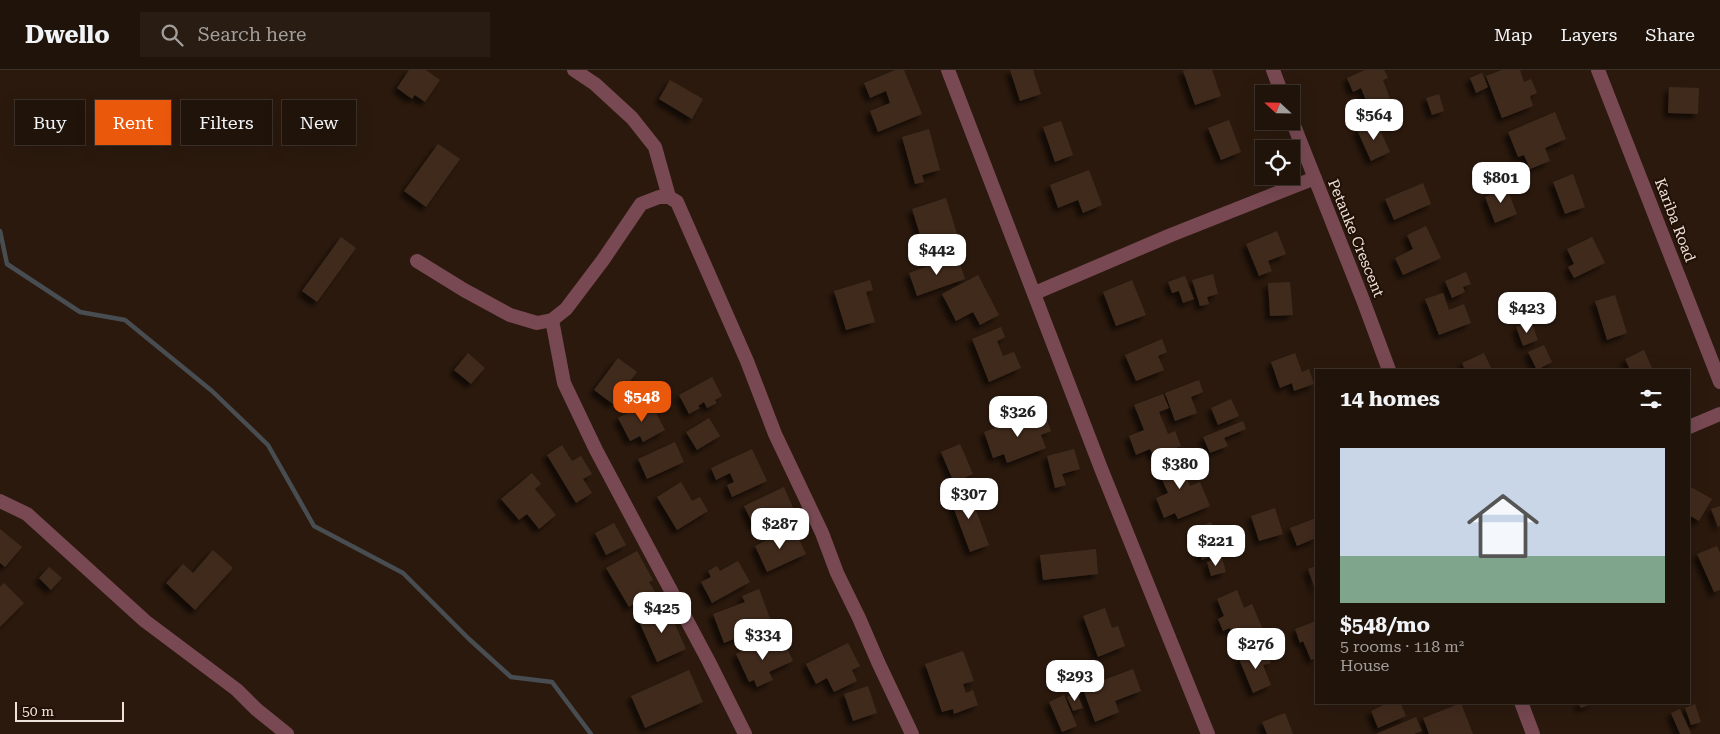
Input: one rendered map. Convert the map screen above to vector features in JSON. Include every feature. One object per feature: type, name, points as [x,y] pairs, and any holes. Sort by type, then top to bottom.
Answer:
[{"type":"street","points":[[574,70],[595,84],[632,118],[655,147],[669,197]]},
{"type":"street","points":[[948,70],[1102,471],[1208,734]]},
{"type":"street","points":[[1272,70],[1278,85]]},
{"type":"street","name":"Kariba Road","points":[[1598,70],[1720,382]]},
{"type":"street","name":"Petauke Crescent","points":[[1296,130],[1364,300],[1389,369]]},
{"type":"street","points":[[1035,293],[1171,235],[1315,178]]},
{"type":"street","points":[[417,262],[510,315],[537,323],[552,320],[566,309],[642,204],[659,197],[669,197],[677,202],[719,293],[775,434],[807,505],[822,533],[837,573],[912,734]]},
{"type":"street","points":[[552,320],[564,383],[596,450],[708,660],[745,734]]},
{"type":"street","points":[[1690,427],[1720,414]]},
{"type":"street","points":[[0,501],[27,514],[145,621],[237,690],[256,710],[287,734]]},
{"type":"street","points":[[1522,704],[1533,734]]},
{"type":"building","points":[[409,70],[426,70],[440,80],[425,102],[415,95],[412,99],[397,88]]},
{"type":"building","points":[[895,70],[904,70],[922,114],[878,132],[870,111],[890,103],[886,91],[870,98],[864,83]]},
{"type":"building","points":[[1010,70],[1033,70],[1041,94],[1020,101]]},
{"type":"building","points":[[1212,70],[1221,96],[1195,105],[1183,71]]},
{"type":"building","points":[[1365,70],[1384,70],[1388,78],[1383,80],[1390,99],[1369,108],[1361,88],[1353,92],[1347,78]]},
{"type":"building","points":[[1502,70],[1520,70],[1524,82],[1531,79],[1537,93],[1530,96],[1533,106],[1502,118],[1486,76]]},
{"type":"building","points":[[1482,73],[1488,87],[1476,93],[1470,78]]},
{"type":"building","points":[[670,80],[703,99],[692,119],[659,99]]},
{"type":"building","points":[[1669,87],[1699,88],[1698,114],[1668,113]]},
{"type":"building","points":[[1439,94],[1444,111],[1432,115],[1426,98]]},
{"type":"building","points":[[1555,112],[1566,139],[1545,148],[1550,161],[1530,169],[1524,155],[1518,157],[1508,132]]},
{"type":"building","points":[[1229,120],[1241,152],[1221,160],[1208,128]]},
{"type":"building","points":[[1061,121],[1073,155],[1055,162],[1043,127]]},
{"type":"building","points":[[1376,121],[1390,152],[1371,161],[1357,130]]},
{"type":"building","points":[[929,129],[940,170],[922,175],[924,182],[915,184],[902,137]]},
{"type":"building","points":[[438,144],[460,159],[426,207],[404,191]]},
{"type":"building","points":[[1089,170],[1102,205],[1083,213],[1078,200],[1058,208],[1050,185]]},
{"type":"building","points":[[1573,174],[1585,207],[1565,214],[1553,182]]},
{"type":"building","points":[[1423,183],[1431,204],[1394,220],[1385,199]]},
{"type":"building","points":[[1505,184],[1517,214],[1495,223],[1485,197],[1498,191],[1496,188]]},
{"type":"building","points":[[946,198],[958,237],[924,248],[912,209]]},
{"type":"building","points":[[1426,226],[1441,258],[1403,275],[1395,258],[1413,249],[1407,235]]},
{"type":"building","points":[[1277,231],[1286,254],[1268,261],[1272,271],[1259,276],[1246,244]]},
{"type":"building","points":[[341,237],[356,248],[317,302],[302,291]]},
{"type":"building","points":[[1592,237],[1605,263],[1574,278],[1568,267],[1574,264],[1567,249]]},
{"type":"building","points":[[957,255],[965,279],[917,296],[909,273]]},
{"type":"building","points":[[1466,272],[1471,284],[1463,287],[1465,292],[1452,298],[1445,281]]},
{"type":"building","points":[[1213,274],[1218,294],[1207,297],[1209,304],[1200,306],[1192,280]]},
{"type":"building","points":[[978,275],[999,315],[980,325],[973,312],[956,321],[942,294]]},
{"type":"building","points":[[1185,276],[1194,299],[1183,303],[1179,291],[1172,293],[1168,282]]},
{"type":"building","points":[[870,280],[873,290],[866,292],[875,322],[846,330],[834,291]]},
{"type":"building","points":[[1132,280],[1146,315],[1116,326],[1103,292]]},
{"type":"building","points":[[1290,282],[1293,315],[1270,316],[1268,283]]},
{"type":"building","points":[[1443,293],[1449,310],[1464,304],[1471,323],[1439,335],[1425,299]]},
{"type":"building","points":[[1615,295],[1627,333],[1607,340],[1595,301]]},
{"type":"building","points":[[1531,321],[1538,340],[1523,346],[1516,327]]},
{"type":"building","points":[[1001,327],[1005,337],[997,341],[1003,356],[1014,352],[1021,368],[989,382],[972,339]]},
{"type":"building","points":[[1162,339],[1167,352],[1158,356],[1164,370],[1136,381],[1125,355]]},
{"type":"building","points":[[1544,345],[1552,362],[1536,369],[1528,352]]},
{"type":"building","points":[[1644,350],[1653,369],[1630,369],[1625,359]]},
{"type":"building","points":[[468,353],[485,368],[471,384],[454,370]]},
{"type":"building","points":[[1295,353],[1302,372],[1309,369],[1314,384],[1294,391],[1292,383],[1280,388],[1271,362]]},
{"type":"building","points":[[1484,353],[1492,369],[1465,369],[1462,363]]},
{"type":"building","points":[[618,358],[637,372],[613,404],[594,390]]},
{"type":"building","points":[[712,377],[722,396],[715,400],[717,403],[707,408],[704,402],[698,406],[700,408],[689,414],[679,395]]},
{"type":"building","points":[[1199,380],[1203,392],[1191,397],[1197,413],[1175,421],[1165,393]]},
{"type":"building","points":[[1163,394],[1169,408],[1159,412],[1168,434],[1175,431],[1181,446],[1154,457],[1150,449],[1136,455],[1129,436],[1144,430],[1134,405]]},
{"type":"building","points":[[1231,399],[1239,416],[1218,425],[1211,408]]},
{"type":"building","points":[[650,401],[665,430],[643,442],[640,436],[630,441],[618,418]]},
{"type":"building","points":[[1030,415],[1032,420],[1045,415],[1051,431],[1041,435],[1046,448],[1007,463],[1004,454],[993,458],[984,432]]},
{"type":"building","points":[[709,418],[720,436],[697,450],[686,432]]},
{"type":"building","points":[[1243,421],[1246,429],[1224,438],[1228,446],[1210,453],[1203,437]]},
{"type":"building","points":[[675,442],[684,462],[647,479],[638,459]]},
{"type":"building","points":[[960,444],[973,474],[954,483],[941,452]]},
{"type":"building","points":[[562,445],[572,461],[581,456],[592,474],[583,479],[592,493],[576,503],[547,455]]},
{"type":"building","points":[[752,449],[767,481],[732,497],[727,485],[734,482],[730,473],[716,480],[711,468]]},
{"type":"building","points":[[1074,449],[1080,469],[1062,474],[1066,485],[1055,488],[1047,456]]},
{"type":"building","points":[[1188,455],[1194,470],[1185,473],[1190,486],[1200,482],[1210,506],[1178,519],[1175,513],[1164,518],[1156,498],[1168,493],[1157,468]]},
{"type":"building","points":[[532,473],[541,484],[535,489],[556,515],[539,529],[527,514],[519,520],[501,499]]},
{"type":"building","points":[[681,482],[692,501],[700,497],[708,511],[677,530],[657,497]]},
{"type":"building","points":[[784,487],[796,515],[784,520],[781,514],[754,527],[744,506]]},
{"type":"building","points":[[1690,487],[1712,499],[1699,521],[1690,516]]},
{"type":"building","points":[[968,489],[989,545],[970,552],[949,496]]},
{"type":"building","points":[[1720,506],[1720,526],[1718,527],[1711,509]]},
{"type":"building","points":[[1275,508],[1283,534],[1259,541],[1251,516]]},
{"type":"building","points":[[1315,518],[1315,538],[1297,546],[1290,528]]},
{"type":"building","points":[[1211,522],[1222,552],[1202,560],[1191,530]]},
{"type":"building","points":[[614,523],[626,545],[606,555],[595,533]]},
{"type":"building","points":[[793,527],[806,554],[767,572],[755,546]]},
{"type":"building","points":[[0,529],[22,547],[5,567],[0,563]]},
{"type":"building","points":[[1717,546],[1720,553],[1720,590],[1714,592],[1697,554]]},
{"type":"building","points":[[1096,549],[1098,574],[1043,580],[1040,555]]},
{"type":"building","points":[[213,550],[233,568],[195,610],[166,583],[183,564],[193,573]]},
{"type":"building","points":[[637,551],[653,580],[649,582],[655,592],[629,607],[606,568]]},
{"type":"building","points":[[1222,558],[1226,572],[1211,576],[1207,562]]},
{"type":"building","points":[[738,561],[750,582],[712,603],[701,582],[711,577],[708,571],[717,566],[720,571]]},
{"type":"building","points":[[1315,566],[1315,589],[1308,569]]},
{"type":"building","points":[[49,567],[62,578],[51,590],[39,578]]},
{"type":"building","points":[[4,583],[24,603],[0,627],[0,587]]},
{"type":"building","points":[[759,589],[772,624],[724,643],[713,614],[745,602],[742,596]]},
{"type":"building","points":[[1237,590],[1244,608],[1252,604],[1263,630],[1235,641],[1230,628],[1223,631],[1218,619],[1224,616],[1217,599]]},
{"type":"building","points":[[667,606],[686,649],[657,662],[638,619]]},
{"type":"building","points":[[1105,608],[1112,628],[1118,626],[1125,646],[1098,657],[1083,616]]},
{"type":"building","points":[[1315,621],[1315,658],[1311,660],[1303,641],[1300,643],[1295,629]]},
{"type":"building","points":[[770,638],[776,651],[786,646],[793,661],[769,672],[773,680],[757,687],[754,680],[749,682],[736,654]]},
{"type":"building","points":[[848,643],[860,666],[852,670],[857,681],[834,692],[827,678],[816,684],[806,664]]},
{"type":"building","points":[[1265,648],[1271,663],[1263,665],[1271,685],[1253,693],[1239,659]]},
{"type":"building","points":[[963,651],[974,681],[963,684],[966,693],[973,690],[978,705],[954,714],[953,709],[942,712],[925,664]]},
{"type":"building","points":[[1133,669],[1141,691],[1115,701],[1119,712],[1095,722],[1080,681],[1098,674],[1101,681]]},
{"type":"building","points":[[689,670],[703,702],[645,728],[631,696]]},
{"type":"building","points":[[868,686],[877,713],[853,721],[844,694]]},
{"type":"building","points":[[1077,693],[1083,708],[1073,711],[1067,697]]},
{"type":"building","points":[[1064,695],[1077,726],[1062,732],[1049,702]]},
{"type":"building","points":[[1386,704],[1401,704],[1406,716],[1378,728],[1371,711]]},
{"type":"building","points":[[1461,704],[1473,734],[1429,734],[1423,718]]},
{"type":"building","points":[[1579,704],[1591,704],[1581,708]]},
{"type":"building","points":[[1695,704],[1701,722],[1691,725],[1685,708]]},
{"type":"building","points":[[1680,709],[1690,734],[1680,734],[1671,713]]},
{"type":"building","points":[[1285,713],[1293,734],[1267,734],[1262,722]]},
{"type":"building","points":[[1416,717],[1422,731],[1414,734],[1376,734]]},
{"type":"waterway","points":[[0,231],[7,264],[80,312],[125,320],[212,391],[268,445],[314,526],[403,573],[469,639],[511,677],[552,682],[591,734]]}]
